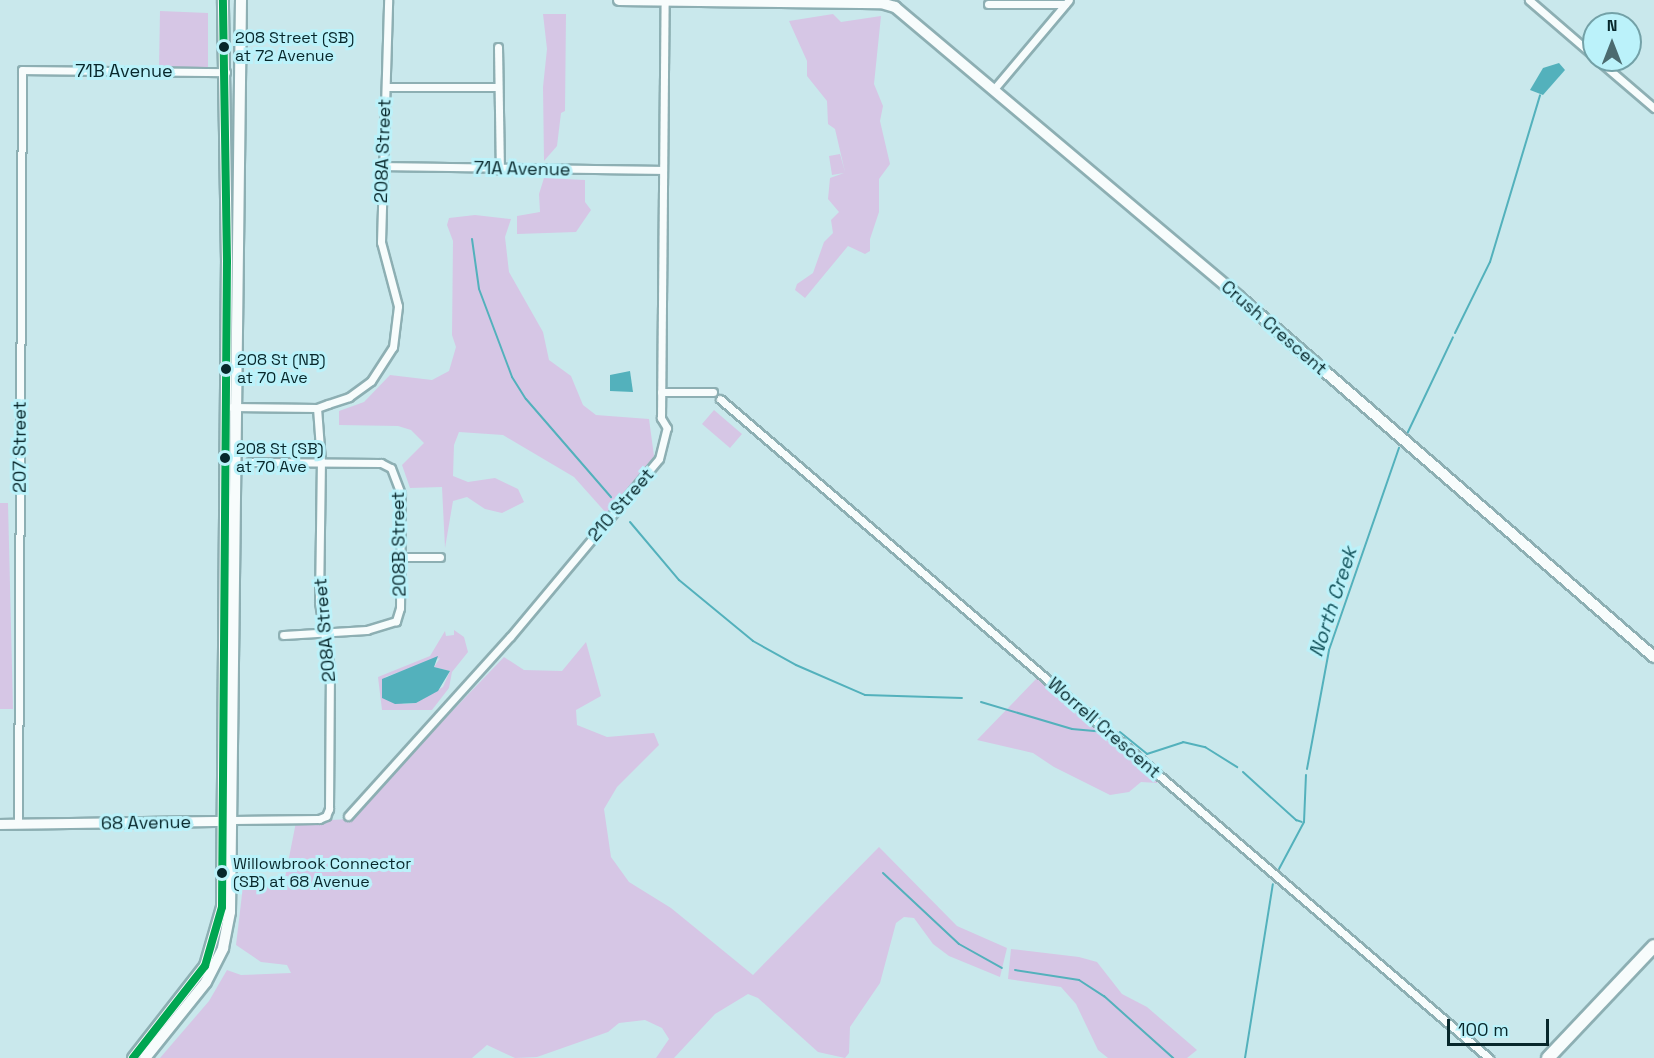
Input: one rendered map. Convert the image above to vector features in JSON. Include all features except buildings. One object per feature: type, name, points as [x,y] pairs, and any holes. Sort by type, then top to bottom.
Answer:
[{"type":"highway","points":[[1548,1058],[1654,946]]},
{"type":"main road","points":[[223,0],[232,407]]},
{"type":"main road","points":[[229,0],[234,74],[242,99]]},
{"type":"main road","points":[[145,1058],[206,982],[223,948],[230,912],[228,821],[232,407],[242,99],[241,0]]},
{"type":"main road","points":[[619,0],[665,0]]},
{"type":"main road","name":"Crush Crescent","points":[[665,0],[890,5],[994,89],[1654,657]]},
{"type":"main road","points":[[133,1058],[205,966],[213,946],[222,907],[228,821]]},
{"type":"street","name":"208A Street","points":[[326,815],[330,668],[319,602],[321,462],[317,408],[349,397],[382,368],[398,327],[398,306],[383,258],[381,166],[388,0]]},
{"type":"street","name":"210 Street","points":[[348,816],[510,637],[654,469],[667,428],[661,418],[665,0]]},
{"type":"street","points":[[1529,0],[1582,46]]},
{"type":"street","points":[[988,4],[1067,2]]},
{"type":"street","points":[[994,89],[1067,2]]},
{"type":"street","points":[[498,47],[500,170]]},
{"type":"street","name":"71B Avenue","points":[[22,70],[226,72]]},
{"type":"street","name":"207 Street","points":[[18,824],[22,70]]},
{"type":"street","points":[[1612,72],[1654,108]]},
{"type":"street","points":[[386,87],[498,87]]},
{"type":"street","name":"71A Avenue","points":[[381,166],[500,170],[663,170]]},
{"type":"street","points":[[661,392],[713,392]]},
{"type":"street","name":"Worrell Crescent","points":[[720,399],[1489,1058]]},
{"type":"street","points":[[232,407],[317,408]]},
{"type":"street","points":[[250,462],[321,462]]},
{"type":"street","name":"208B Street","points":[[321,462],[362,462],[391,468],[401,494],[396,621],[373,629],[324,632]]},
{"type":"street","points":[[400,557],[440,557]]},
{"type":"street","points":[[283,635],[324,632]]},
{"type":"street","name":"68 Avenue","points":[[0,824],[228,821],[326,815]]},
{"type":"shaded area","points":[[160,11],[208,13],[208,68],[159,68]]},
{"type":"shaded area","points":[[543,14],[566,14],[565,111],[561,113],[557,146],[544,161],[543,87],[547,49]]},
{"type":"shaded area","points":[[833,14],[841,22],[881,16],[874,84],[883,106],[880,121],[890,164],[879,179],[879,212],[870,239],[870,251],[865,254],[848,246],[805,298],[795,290],[797,284],[813,273],[824,242],[833,233],[831,220],[839,212],[828,199],[830,178],[844,173],[832,175],[829,156],[840,154],[845,172],[835,129],[828,124],[827,101],[807,76],[807,61],[789,21]]},
{"type":"shaded area","points":[[544,178],[585,180],[585,202],[591,210],[576,232],[517,234],[517,216],[540,212],[539,194]]},
{"type":"shaded area","points":[[475,215],[511,219],[505,237],[509,272],[543,332],[549,360],[571,376],[583,405],[596,415],[649,419],[654,456],[607,514],[574,477],[503,435],[459,432],[454,445],[453,476],[468,482],[495,478],[518,489],[524,502],[502,513],[485,509],[467,497],[453,501],[445,548],[442,487],[410,488],[402,465],[424,443],[411,430],[398,426],[339,425],[339,411],[364,402],[390,375],[432,380],[449,371],[456,347],[452,335],[453,241],[447,225],[449,218]]},
{"type":"shaded area","points":[[714,410],[742,434],[730,448],[702,424]]},
{"type":"shaded area","points":[[0,503],[8,503],[13,709],[0,709]]},
{"type":"shaded area","points":[[454,630],[464,637],[468,652],[452,672],[449,688],[432,710],[382,710],[378,677],[430,656],[445,631],[446,636],[454,635]],"holes":[[[440,658],[434,667],[450,671],[443,687],[416,703],[403,704],[385,677]]]},
{"type":"shaded area","points":[[586,642],[601,696],[576,710],[577,725],[607,737],[654,733],[659,745],[617,787],[604,809],[611,857],[629,882],[671,908],[753,975],[879,847],[957,926],[1007,948],[1000,977],[949,956],[933,944],[914,918],[904,917],[896,923],[880,983],[850,1027],[849,1053],[845,1058],[818,1052],[758,998],[748,994],[715,1014],[674,1058],[656,1058],[669,1039],[662,1028],[645,1020],[619,1023],[608,1032],[537,1057],[515,1058],[487,1045],[472,1058],[160,1058],[209,1001],[227,970],[241,975],[291,973],[287,965],[261,962],[236,945],[243,886],[284,883],[296,822],[349,819],[504,657],[524,670],[562,671]]},
{"type":"shaded area","points":[[1037,678],[1158,783],[1141,782],[1129,792],[1110,795],[1054,767],[1033,753],[977,740]]},
{"type":"shaded area","points":[[1011,949],[1079,957],[1097,962],[1122,994],[1147,1007],[1197,1050],[1187,1058],[1108,1058],[1098,1050],[1076,1004],[1061,987],[1008,979]]},
{"type":"water","points":[[1559,63],[1565,70],[1543,95],[1530,90],[1543,68]]},
{"type":"water","points":[[630,371],[633,392],[610,391],[610,375]]},
{"type":"water","points":[[438,656],[434,667],[450,671],[438,691],[416,703],[395,704],[382,698],[382,679]]},
{"type":"waterway","name":"North Creek","points":[[1455,333],[1490,262],[1540,95]]},
{"type":"waterway","points":[[472,239],[479,289],[512,377],[526,399],[611,497]]},
{"type":"waterway","name":"North Creek","points":[[1407,434],[1453,337]]},
{"type":"waterway","name":"North Creek","points":[[1307,769],[1329,650],[1399,448]]},
{"type":"waterway","points":[[630,522],[679,580],[753,641],[796,665],[865,695],[962,698]]},
{"type":"waterway","points":[[981,702],[1072,729],[1097,731]]},
{"type":"waterway","points":[[1120,732],[1147,754],[1183,742],[1205,747],[1237,767]]},
{"type":"waterway","points":[[1243,772],[1296,820],[1302,822]]},
{"type":"waterway","name":"North Creek","points":[[1279,869],[1304,822],[1306,775]]},
{"type":"waterway","points":[[883,873],[959,944],[1002,968]]},
{"type":"waterway","name":"North Creek","points":[[1245,1058],[1273,884]]},
{"type":"waterway","points":[[1015,970],[1079,980],[1104,996],[1173,1058]]},
{"type":"transit line","points":[[133,1058],[205,966],[222,907],[227,262],[223,0]]},
{"type":"place","name":"208 Street (SB) at 72 Avenue","points":[[224,47]]},
{"type":"place","name":"208 St (NB) at 70 Ave","points":[[226,369]]},
{"type":"place","name":"208 St (SB) at 70 Ave","points":[[225,458]]},
{"type":"place","name":"Willowbrook Connector (SB) at 68 Avenue","points":[[222,873]]}]
